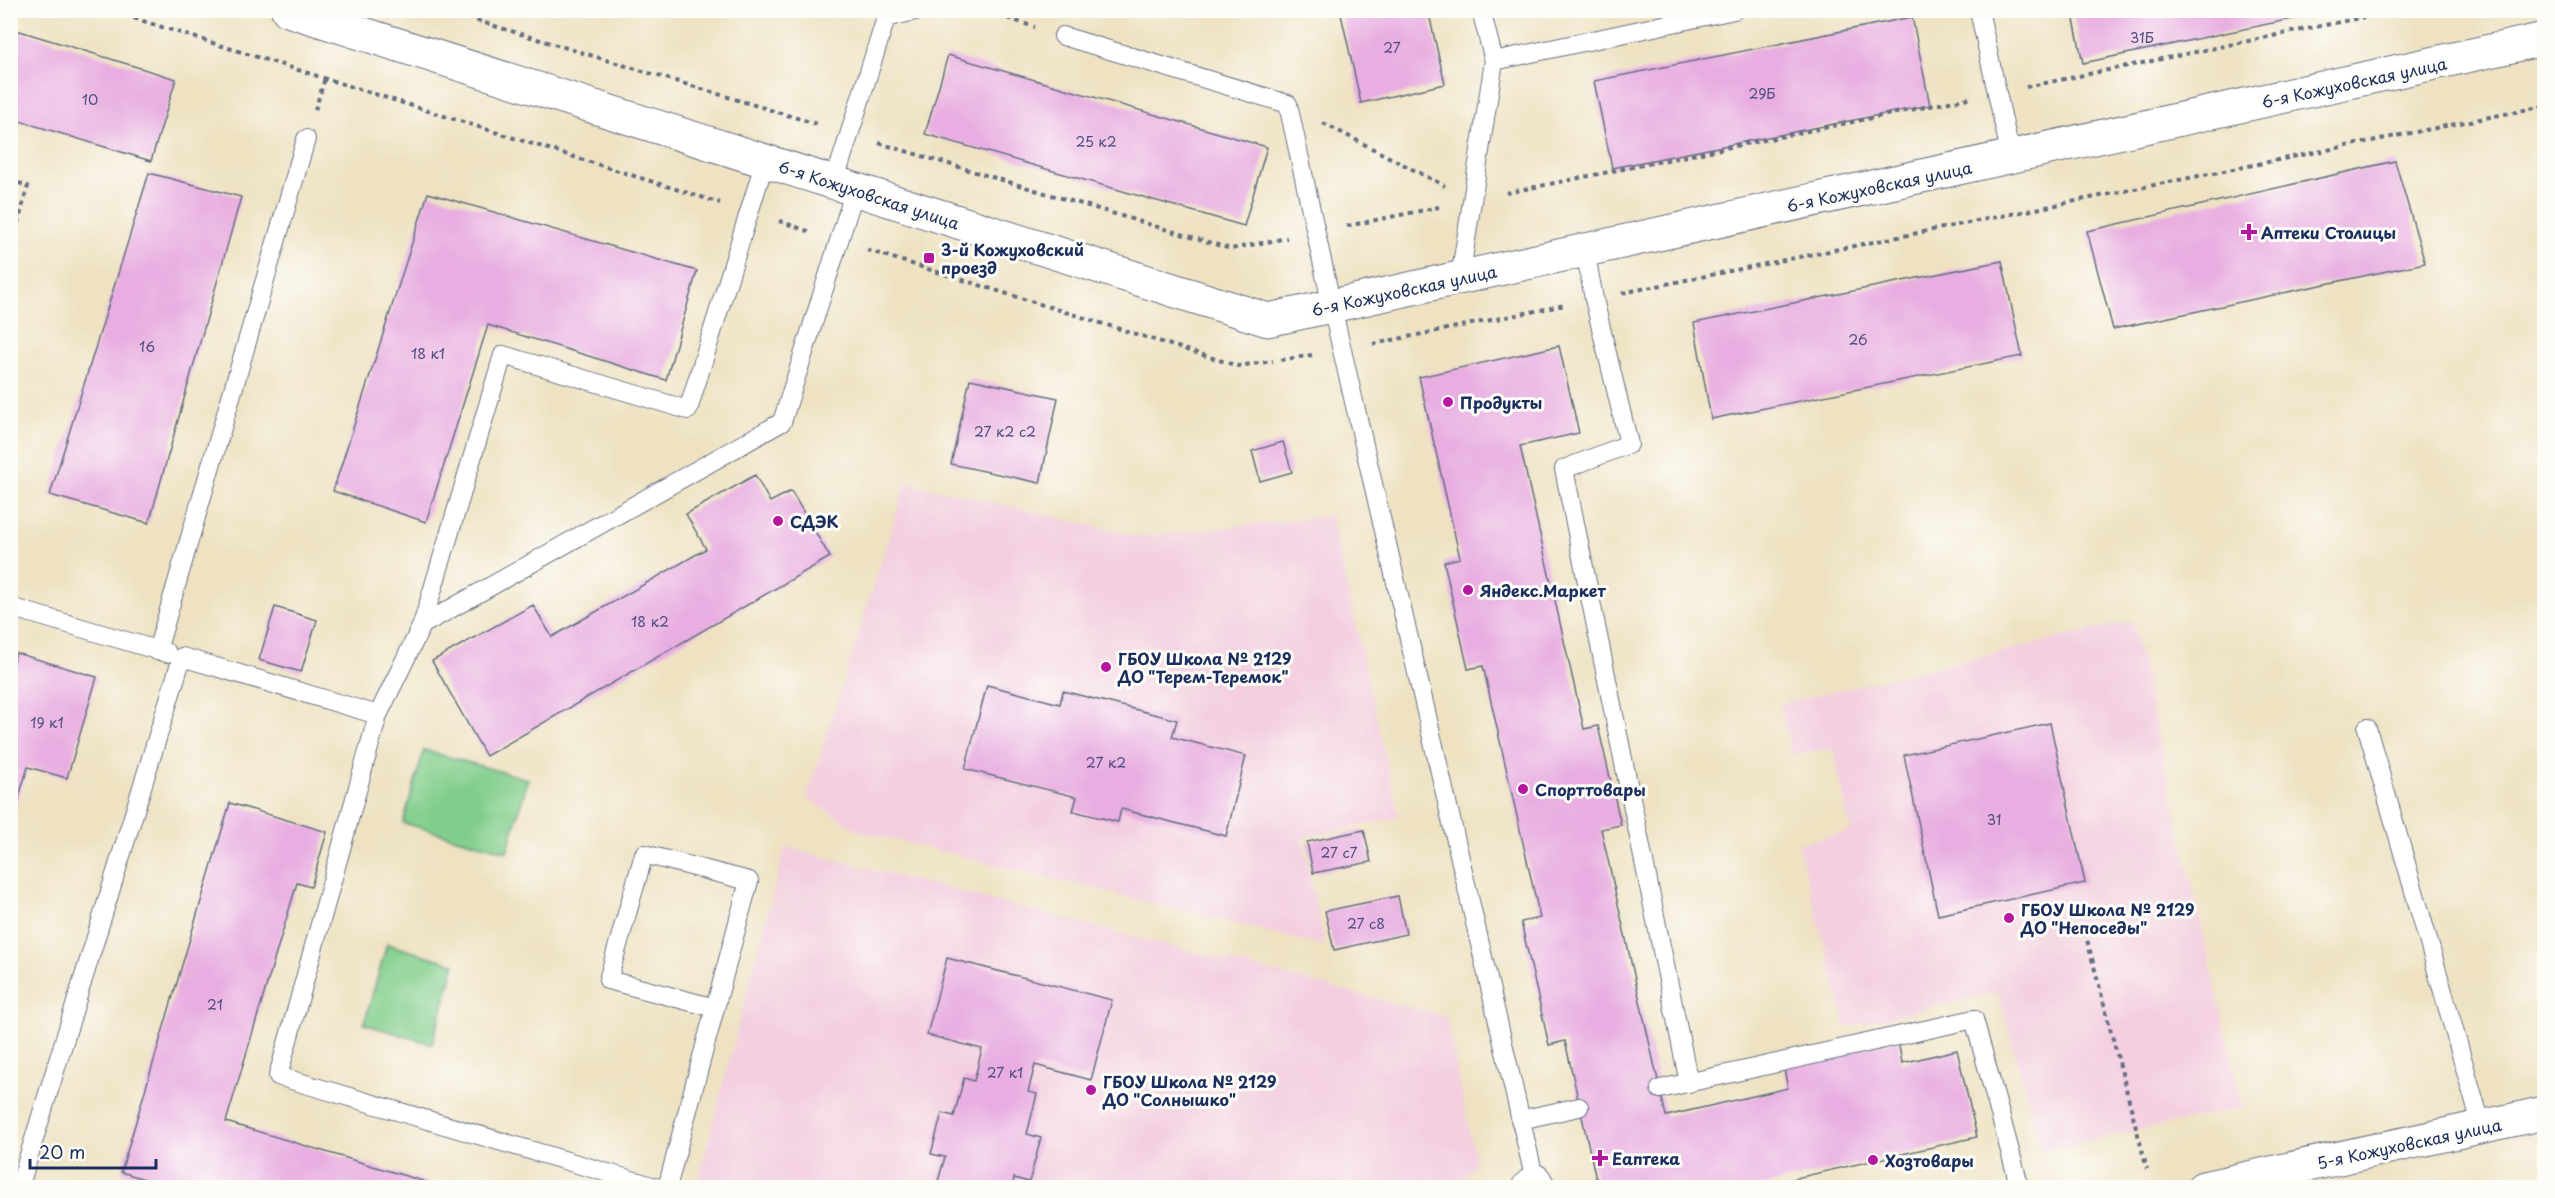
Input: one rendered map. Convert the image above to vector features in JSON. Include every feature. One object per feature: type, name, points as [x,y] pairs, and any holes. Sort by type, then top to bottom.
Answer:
[{"type":"street","name":"6-я Кожуховская улица","points":[[288,10],[353,20],[844,187],[1269,320],[2544,39]]},
{"type":"street","name":"5-я Кожуховская улица","points":[[2203,1188],[2544,1113]]},
{"type":"lane","points":[[422,625],[782,422],[844,187],[849,134],[886,18],[919,10]]},
{"type":"lane","points":[[1460,278],[1494,61],[1481,10]]},
{"type":"lane","points":[[1494,61],[1734,10]]},
{"type":"lane","points":[[1979,10],[2011,157]]},
{"type":"lane","points":[[1063,36],[1288,104],[1332,307],[1521,1120],[1534,1185]]},
{"type":"lane","points":[[158,651],[306,139]]},
{"type":"lane","points":[[659,1188],[278,1076],[378,715],[422,625],[503,356],[688,410],[765,161]]},
{"type":"lane","points":[[1585,250],[1594,299],[1629,444],[1564,469],[1689,1083]]},
{"type":"lane","points":[[10,607],[378,715]]},
{"type":"lane","points":[[19,1188],[182,657]]},
{"type":"lane","points":[[2367,728],[2482,1126]]},
{"type":"lane","points":[[667,1188],[715,1008],[748,881],[644,854],[608,980],[715,1008]]},
{"type":"lane","points":[[1660,1089],[1974,1019],[2020,1188]]},
{"type":"lane","points":[[1521,1120],[1579,1107]]},
{"type":"path","points":[[442,10],[1231,249],[2398,10]]},
{"type":"path","points":[[982,10],[1063,36]]},
{"type":"path","points":[[1288,104],[1472,200]]},
{"type":"path","points":[[10,180],[28,186],[10,252]]},
{"type":"path","points":[[2085,932],[2147,1169]]},
{"type":"shaded area","name":"ГБОУ Школа № 2129 ДО \"Терем-Теремок\"","points":[[906,482],[1140,537],[1331,516],[1399,817],[1302,838],[1325,946],[859,831],[807,798]]},
{"type":"shaded area","name":"ГБОУ Школа № 2129 ДО \"Непоседы\"","points":[[2132,621],[2243,1108],[2042,1151],[1998,992],[1846,1027],[1798,844],[1851,831],[1833,749],[1791,754],[1780,704]]},
{"type":"shaded area","name":"ГБОУ Школа № 2129 ДО \"Солнышко\"","points":[[785,847],[1446,1017],[1476,1164],[1453,1188],[696,1188]]},
{"type":"green space","points":[[424,750],[528,779],[507,852],[403,823]]},
{"type":"green space","points":[[387,944],[455,964],[432,1044],[364,1024]]},
{"type":"building","points":[[1340,10],[1428,10],[1445,84],[1361,103]]},
{"type":"building","points":[[2072,10],[2325,10],[2325,12],[2083,63]]},
{"type":"building","points":[[1912,17],[1930,105],[1612,168],[1594,81]]},
{"type":"building","points":[[10,28],[176,79],[151,161],[10,118]]},
{"type":"building","points":[[948,55],[1267,147],[1244,226],[925,134]]},
{"type":"building","points":[[2395,161],[2425,263],[2113,329],[2087,231]]},
{"type":"building","points":[[149,173],[241,197],[149,523],[50,495]]},
{"type":"building","points":[[428,193],[697,271],[666,380],[488,325],[426,522],[333,491]]},
{"type":"building","points":[[2002,261],[2022,356],[1711,419],[1694,323]]},
{"type":"building","points":[[1559,346],[1579,433],[1520,446],[1584,729],[1598,726],[1621,825],[1601,829],[1666,1116],[1788,1088],[1783,1065],[1898,1040],[1902,1063],[1957,1050],[1977,1137],[1752,1188],[1598,1188],[1565,1041],[1549,1045],[1521,922],[1540,918],[1483,666],[1468,669],[1444,562],[1460,558],[1419,377]]},
{"type":"building","points":[[970,379],[1058,398],[1040,483],[951,464]]},
{"type":"building","points":[[1283,442],[1292,472],[1260,481],[1252,451]]},
{"type":"building","points":[[755,475],[770,502],[791,491],[830,557],[486,756],[432,661],[533,605],[552,637],[706,549],[686,514]]},
{"type":"building","points":[[275,607],[317,620],[301,672],[259,660]]},
{"type":"building","points":[[16,653],[97,677],[67,778],[28,767],[11,823],[10,671]]},
{"type":"building","points":[[987,685],[1060,704],[1063,691],[1177,720],[1172,737],[1246,756],[1226,836],[1121,809],[1118,822],[1073,811],[1077,797],[965,769]]},
{"type":"building","points":[[2050,723],[2085,883],[1938,915],[1904,755]]},
{"type":"building","points":[[230,803],[327,832],[311,887],[297,883],[226,1122],[446,1188],[174,1188],[121,1172]]},
{"type":"building","points":[[1364,830],[1371,862],[1313,873],[1307,842]]},
{"type":"building","points":[[1398,896],[1406,934],[1334,950],[1325,911]]},
{"type":"building","points":[[947,958],[1112,1000],[1091,1080],[1035,1065],[1028,1092],[1037,1094],[1027,1134],[1041,1138],[1029,1182],[1014,1178],[1012,1188],[936,1188],[945,1157],[931,1154],[942,1113],[954,1116],[964,1078],[974,1081],[982,1049],[927,1035]]},
{"type":"place","name":"Аптеки Столицы","points":[[2249,232]]},
{"type":"place","name":"3-й Кожуховский проезд","points":[[929,258]]},
{"type":"place","name":"Продукты","points":[[1448,402]]},
{"type":"place","name":"СДЭК","points":[[778,521]]},
{"type":"place","name":"Яндекс.Маркет","points":[[1468,590]]},
{"type":"place","name":"ГБОУ Школа № 2129 ДО \"Терем-Теремок\"","points":[[1106,667]]},
{"type":"place","name":"Спорттовары","points":[[1523,789]]},
{"type":"place","name":"ГБОУ Школа № 2129 ДО \"Непоседы\"","points":[[2009,918]]},
{"type":"place","name":"ГБОУ Школа № 2129 ДО \"Солнышко\"","points":[[1091,1090]]},
{"type":"place","name":"Еаптека","points":[[1600,1158]]},
{"type":"place","name":"Хозтовары","points":[[1873,1160]]}]
